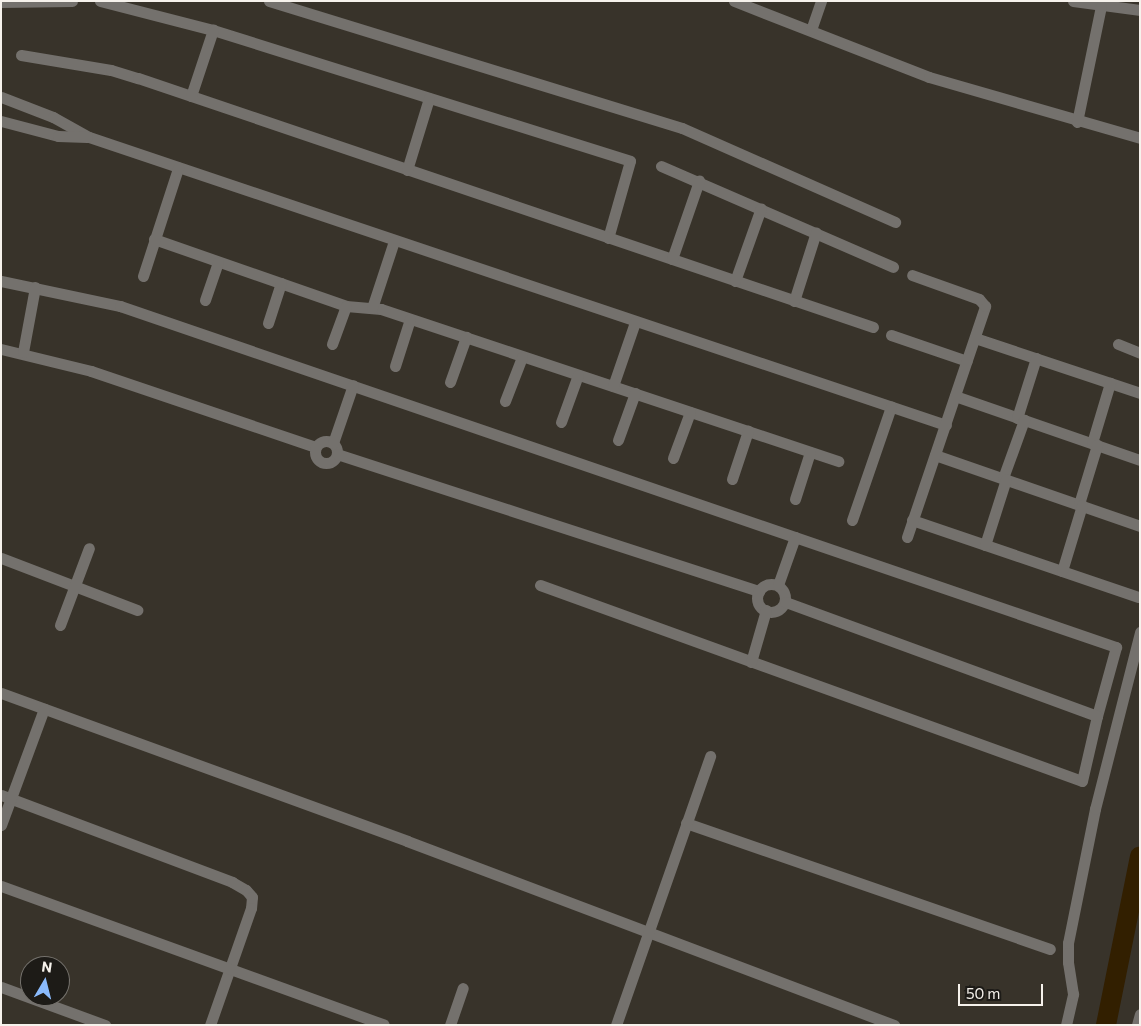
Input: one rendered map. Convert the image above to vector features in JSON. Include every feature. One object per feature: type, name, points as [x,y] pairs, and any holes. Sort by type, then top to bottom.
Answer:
[{"type":"street","points":[[1,2],[72,1]]},
{"type":"street","points":[[100,1],[213,30],[630,161],[608,238]]},
{"type":"street","points":[[269,1],[682,128],[895,222]]},
{"type":"street","points":[[734,1],[928,77],[1077,122],[1140,138]]},
{"type":"street","points":[[811,30],[821,1]]},
{"type":"street","points":[[1073,1],[1140,10]]},
{"type":"street","points":[[1077,122],[1101,6]]},
{"type":"street","points":[[191,96],[213,30]]},
{"type":"street","points":[[21,55],[111,70],[873,327]]},
{"type":"street","points":[[1,97],[53,117],[89,138],[946,425]]},
{"type":"street","points":[[407,170],[429,98]]},
{"type":"street","points":[[1,121],[58,136],[89,138]]},
{"type":"street","points":[[661,166],[893,266]]},
{"type":"street","points":[[143,276],[178,168]]},
{"type":"street","points":[[672,260],[699,181]]},
{"type":"street","points":[[735,281],[761,208]]},
{"type":"street","points":[[794,301],[816,232]]},
{"type":"street","points":[[154,239],[346,306],[372,308],[410,319],[838,461]]},
{"type":"street","points":[[372,308],[394,241]]},
{"type":"street","points":[[205,300],[218,262]]},
{"type":"street","points":[[907,537],[985,306],[983,302],[912,275]]},
{"type":"street","points":[[1,281],[120,306],[1116,647],[1082,781],[540,585]]},
{"type":"street","points":[[268,323],[280,284]]},
{"type":"street","points":[[22,352],[35,287]]},
{"type":"street","points":[[332,344],[346,306]]},
{"type":"street","points":[[395,366],[410,319]]},
{"type":"street","points":[[613,386],[635,322]]},
{"type":"street","points":[[891,335],[967,361]]},
{"type":"street","points":[[450,382],[466,337]]},
{"type":"street","points":[[974,338],[1140,393]]},
{"type":"street","points":[[1118,344],[1140,353]]},
{"type":"street","points":[[1,349],[22,352],[91,371],[315,448]]},
{"type":"street","points":[[505,402],[522,356]]},
{"type":"street","points":[[985,545],[1005,479],[1036,358]]},
{"type":"street","points":[[561,422],[578,374]]},
{"type":"street","points":[[1062,571],[1110,383]]},
{"type":"street","points":[[353,385],[335,448],[329,462],[323,463],[315,455],[315,448],[322,441],[335,448],[759,591]]},
{"type":"street","points":[[618,440],[635,393]]},
{"type":"street","points":[[955,396],[1140,460]]},
{"type":"street","points":[[852,520],[891,407]]},
{"type":"street","points":[[673,458],[690,412]]},
{"type":"street","points":[[732,478],[748,431]]},
{"type":"street","points":[[795,498],[810,452]]},
{"type":"street","points":[[935,455],[1140,526]]},
{"type":"street","points":[[912,520],[1138,597]]},
{"type":"street","points":[[778,586],[795,537]]},
{"type":"street","points":[[60,625],[90,548]]},
{"type":"street","points":[[1,571],[3,558],[137,610]]},
{"type":"street","points":[[765,585],[778,586],[784,593],[785,602],[775,611],[766,610],[759,604],[759,591],[765,585]]},
{"type":"street","points":[[785,602],[1097,716]]},
{"type":"street","points":[[751,662],[766,610]]},
{"type":"street","points":[[1066,1025],[1073,994],[1068,962],[1068,944],[1095,809],[1140,632]]},
{"type":"street","points":[[1,693],[894,1025]]},
{"type":"street","points":[[1,826],[6,796],[44,709]]},
{"type":"street","points":[[616,1025],[710,756]]},
{"type":"street","points":[[6,796],[246,890],[252,897],[251,908],[210,1025]]},
{"type":"street","points":[[686,823],[1050,949]]},
{"type":"street","points":[[1,886],[384,1025]]},
{"type":"street","points":[[1,988],[105,1025]]},
{"type":"street","points":[[450,1025],[463,988]]},
{"type":"waterway","points":[[1106,1025],[1140,856]]}]
